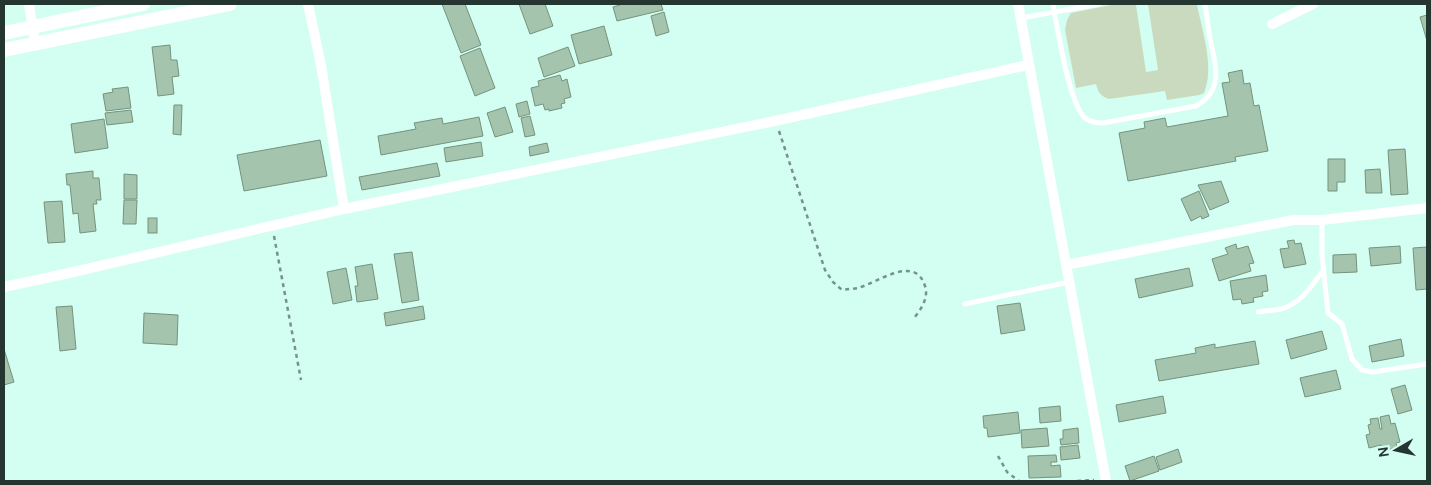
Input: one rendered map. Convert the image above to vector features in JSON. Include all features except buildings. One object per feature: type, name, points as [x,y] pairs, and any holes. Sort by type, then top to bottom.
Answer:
[{"type":"street","points":[[29,4],[35,44]]},
{"type":"street","points":[[4,33],[143,4]]},
{"type":"street","points":[[4,50],[230,4]]},
{"type":"street","points":[[308,4],[321,65],[344,209]]},
{"type":"street","points":[[1018,4],[1106,480]]},
{"type":"street","points":[[1272,24],[1313,4]]},
{"type":"street","points":[[4,287],[344,209],[775,121],[1028,65]]},
{"type":"street","points":[[1066,265],[1293,220],[1322,220],[1427,208]]},
{"type":"lane","points":[[1053,4],[1066,70],[1078,108],[1085,118],[1093,122],[1103,123],[1196,106],[1206,101],[1216,82],[1216,69],[1205,4]]},
{"type":"lane","points":[[1020,18],[1100,4]]},
{"type":"lane","points":[[1322,220],[1328,313],[1342,324],[1352,359],[1362,370],[1373,372],[1427,364]]},
{"type":"lane","points":[[1258,312],[1283,308],[1300,299],[1324,269]]},
{"type":"lane","points":[[965,304],[1069,282]]},
{"type":"path","points":[[775,121],[825,270],[833,282],[842,290],[857,288],[904,270],[916,272],[923,279],[927,291],[921,310],[914,318]]},
{"type":"path","points":[[272,226],[301,380]]},
{"type":"path","points":[[998,456],[1007,472],[1019,481]]},
{"type":"path","points":[[1077,481],[1106,480]]},
{"type":"green space","points":[[1116,4],[1136,5],[1146,72],[1158,70],[1148,4],[1197,4],[1208,61],[1207,83],[1204,93],[1167,100],[1165,91],[1109,99],[1100,94],[1096,84],[1076,88],[1065,30],[1067,20],[1071,13]]}]
